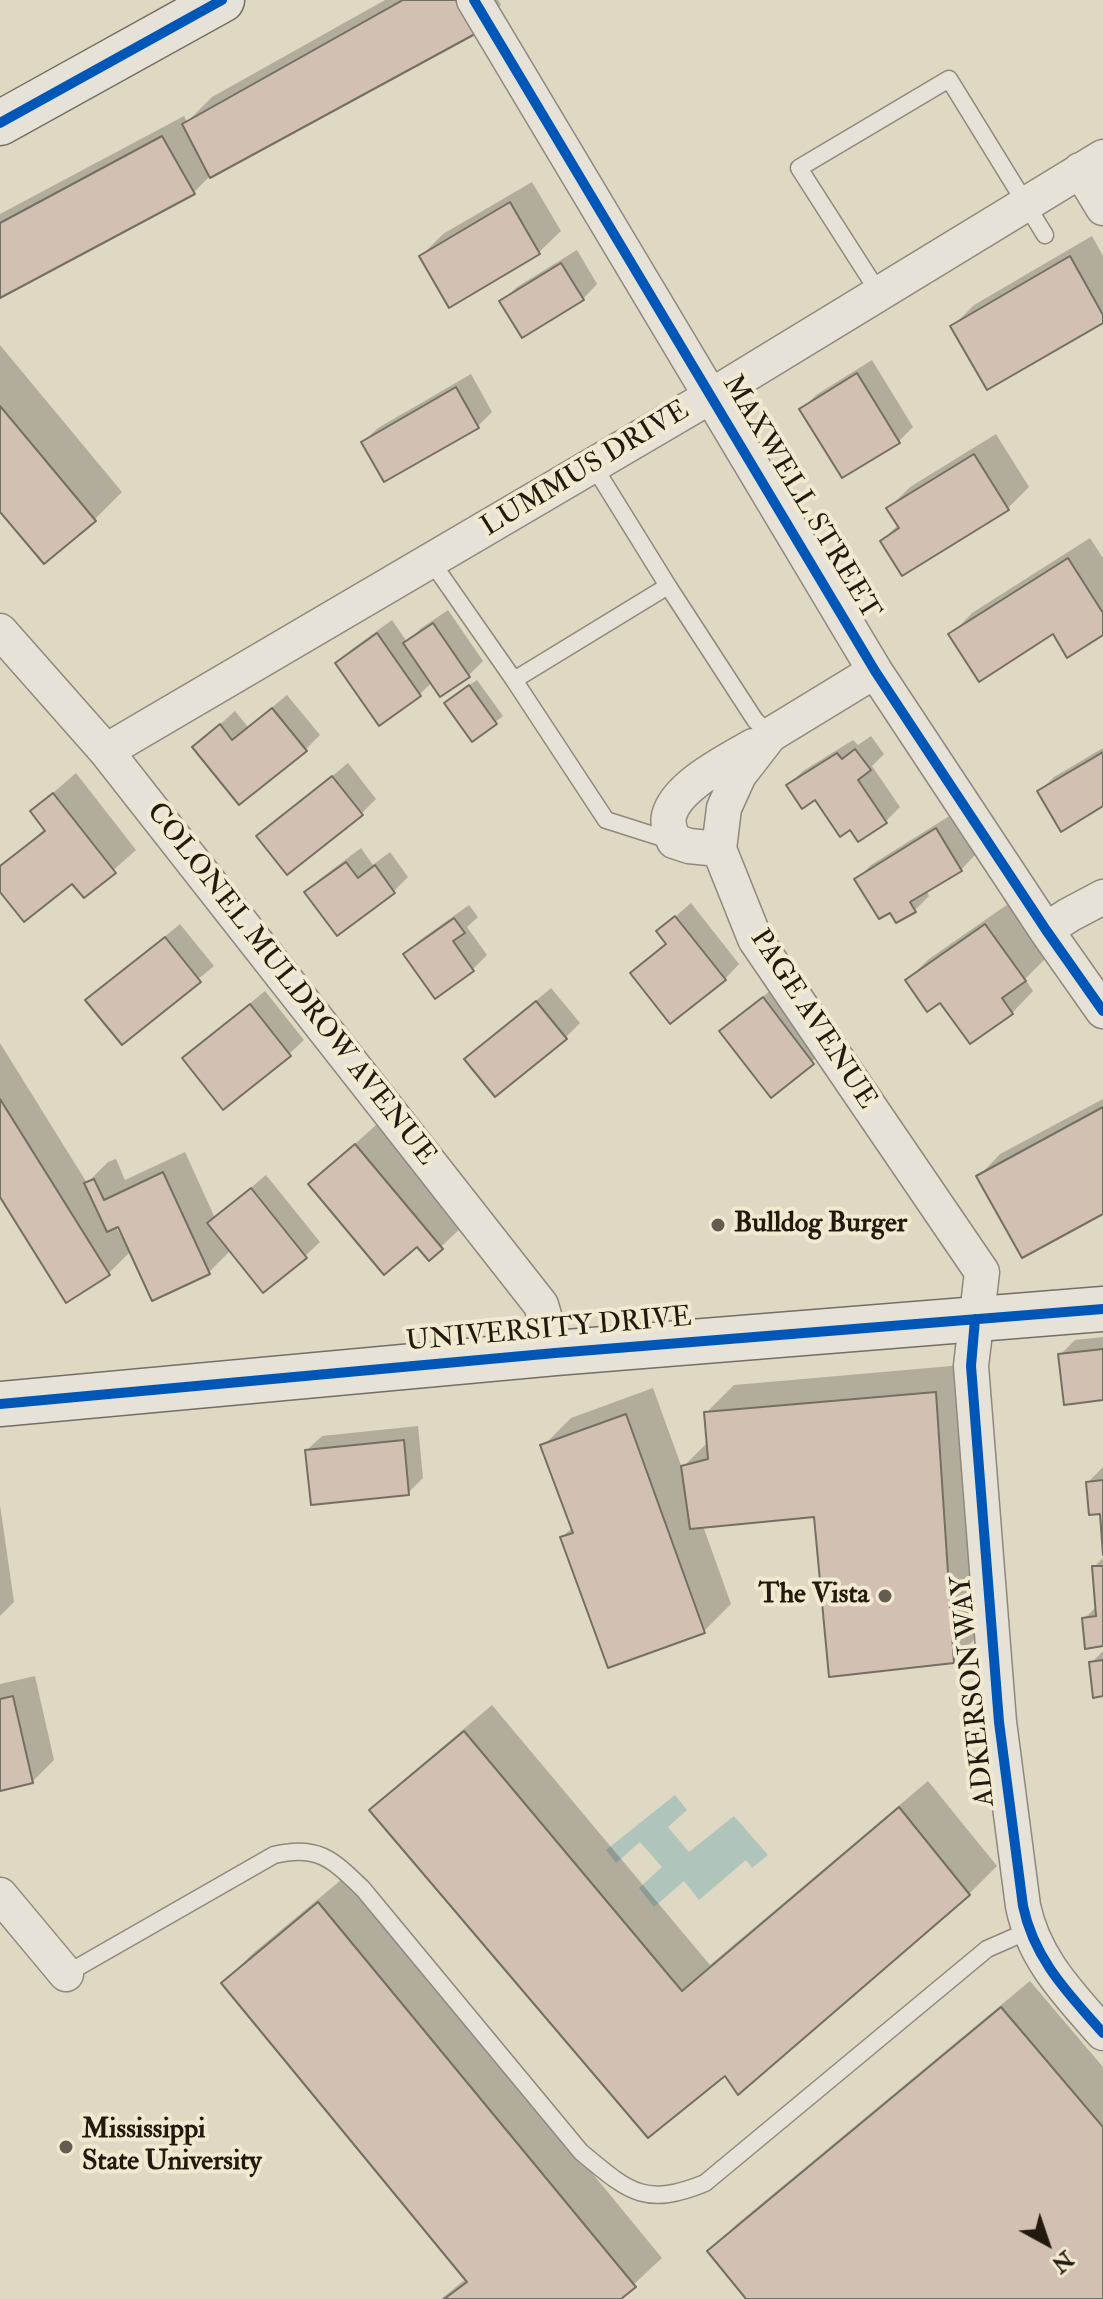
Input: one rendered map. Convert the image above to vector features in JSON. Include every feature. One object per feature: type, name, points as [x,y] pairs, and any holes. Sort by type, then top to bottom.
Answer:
[{"type":"street","points":[[0,123],[222,0]]},
{"type":"street","name":"MAXWELL STREET","points":[[474,0],[875,671],[1103,1011]]},
{"type":"street","points":[[1092,163],[1103,208]]},
{"type":"street","name":"LUMMUS DRIVE","points":[[106,751],[711,396],[1092,163]]},
{"type":"street","name":"COLONEL MULDROW AVENUE","points":[[0,631],[106,751],[541,1305],[555,1353]]},
{"type":"street","name":"PAGE AVENUE","points":[[875,671],[770,735],[739,775],[724,808],[719,849],[755,939],[982,1272],[975,1319]]},
{"type":"street","points":[[719,849],[674,841],[669,816],[676,800],[697,781],[770,735]]},
{"type":"street","points":[[1046,930],[1103,897]]},
{"type":"street","name":"UNIVERSITY DRIVE","points":[[0,1404],[555,1353],[1103,1309]]},
{"type":"street","name":"ADKERSON WAY","points":[[975,1319],[971,1366],[999,1722],[1023,1906],[1028,1931],[1040,1954],[1063,1987],[1103,2033]]},
{"type":"street","points":[[0,1895],[66,1974]]},
{"type":"lane","points":[[879,293],[799,168],[949,79],[1045,235]]},
{"type":"lane","points":[[593,465],[755,720],[770,735]]},
{"type":"lane","points":[[431,561],[606,820],[674,841]]},
{"type":"lane","points":[[514,680],[668,586]]},
{"type":"lane","points":[[66,1974],[274,1855],[294,1850],[318,1854],[335,1862],[363,1889],[581,2152],[634,2192],[659,2196],[705,2183],[987,1949],[1028,1931]]},
{"type":"shaded area","points":[[675,1795],[687,1810],[668,1827],[689,1852],[734,1816],[768,1855],[752,1868],[746,1860],[699,1900],[684,1881],[654,1907],[639,1888],[662,1867],[640,1842],[616,1863],[606,1850]]},
{"type":"building","points":[[403,0],[456,0],[475,34],[210,178],[182,124]]},
{"type":"building","points":[[162,136],[195,194],[0,298],[0,223]]},
{"type":"building","points":[[510,202],[540,254],[449,308],[419,256]]},
{"type":"building","points":[[1070,256],[1103,315],[1103,323],[987,390],[950,326]]},
{"type":"building","points":[[561,263],[584,300],[522,338],[499,301]]},
{"type":"building","points":[[857,373],[900,443],[842,478],[799,409]]},
{"type":"building","points":[[456,387],[479,428],[384,482],[361,442]]},
{"type":"building","points":[[0,406],[96,521],[44,564],[0,512]]},
{"type":"building","points":[[974,454],[1009,510],[902,576],[880,541],[899,528],[886,508]]},
{"type":"building","points":[[1068,558],[1103,613],[1103,635],[1067,658],[1053,634],[979,682],[948,634]]},
{"type":"building","points":[[433,623],[470,677],[440,697],[403,643]]},
{"type":"building","points":[[377,633],[421,696],[379,726],[335,663]]},
{"type":"building","points":[[469,685],[497,724],[472,742],[444,703]]},
{"type":"building","points":[[272,708],[307,751],[239,805],[192,747],[220,724],[232,740]]},
{"type":"building","points":[[855,749],[871,770],[858,780],[887,823],[858,842],[850,830],[840,837],[815,800],[802,809],[786,785],[837,753],[842,759]]},
{"type":"building","points":[[1103,752],[1103,806],[1061,832],[1037,791]]},
{"type":"building","points":[[332,776],[363,815],[287,875],[256,836]]},
{"type":"building","points":[[53,793],[116,873],[84,898],[72,884],[24,922],[0,892],[0,866],[45,831],[30,811]]},
{"type":"building","points":[[936,828],[962,871],[910,902],[916,912],[896,923],[890,913],[879,919],[854,879]]},
{"type":"building","points":[[346,862],[358,878],[375,865],[395,893],[337,936],[304,892]]},
{"type":"building","points":[[675,916],[726,980],[670,1024],[630,973],[666,944],[656,931]]},
{"type":"building","points":[[454,918],[465,933],[453,941],[474,971],[435,999],[403,954]]},
{"type":"building","points":[[985,924],[1026,981],[1002,998],[1013,1014],[970,1044],[940,1003],[927,1012],[905,980]]},
{"type":"building","points":[[165,937],[201,982],[122,1045],[85,1000]]},
{"type":"building","points":[[763,997],[814,1064],[771,1098],[719,1031]]},
{"type":"building","points":[[536,1001],[567,1039],[495,1097],[464,1059]]},
{"type":"building","points":[[250,1004],[291,1056],[223,1110],[182,1058]]},
{"type":"building","points":[[0,1099],[110,1275],[66,1303],[0,1197]]},
{"type":"building","points":[[1103,1107],[1103,1214],[1022,1258],[976,1176]]},
{"type":"building","points":[[355,1144],[443,1249],[429,1261],[417,1247],[384,1275],[308,1184]]},
{"type":"building","points":[[163,1172],[210,1274],[152,1301],[118,1227],[107,1232],[84,1183],[94,1179],[104,1200]]},
{"type":"building","points":[[251,1188],[307,1258],[263,1293],[207,1223]]},
{"type":"building","points":[[1103,1349],[1103,1400],[1064,1405],[1058,1354]]},
{"type":"building","name":"The Vista","points":[[936,1392],[954,1663],[829,1677],[814,1517],[690,1529],[681,1466],[708,1459],[704,1412]]},
{"type":"building","points":[[626,1414],[705,1633],[608,1668],[560,1537],[573,1533],[540,1445]]},
{"type":"building","points":[[404,1440],[409,1495],[311,1505],[305,1450]]},
{"type":"building","points":[[1103,1480],[1103,1555],[1100,1514],[1089,1515],[1086,1482]]},
{"type":"building","points":[[1092,1566],[1103,1566],[1103,1646],[1085,1649],[1082,1618],[1096,1616]]},
{"type":"building","points":[[1103,1660],[1103,1696],[1093,1698],[1089,1662]]},
{"type":"building","points":[[13,1696],[33,1783],[0,1791],[0,1699]]},
{"type":"building","points":[[464,1731],[682,1991],[899,1807],[970,1895],[738,2095],[725,2076],[648,2138],[369,1810]]},
{"type":"building","points":[[318,1902],[636,2287],[621,2299],[444,2299],[467,2282],[221,1983]]},
{"type":"building","points":[[1001,2007],[1103,2127],[1103,2299],[746,2299],[707,2251]]},
{"type":"cycle path","points":[[0,123],[222,0]]},
{"type":"cycle path","points":[[474,0],[875,671],[1103,1011]]},
{"type":"cycle path","points":[[0,1404],[555,1353],[1103,1309]]},
{"type":"cycle path","points":[[975,1319],[971,1366],[999,1722],[1023,1906],[1035,1943],[1044,1959],[1103,2033]]},
{"type":"place","name":"Bulldog Burger","points":[[718,1225]]},
{"type":"place","name":"The Vista","points":[[885,1596]]},
{"type":"place","name":"Mississippi State University","points":[[66,2147]]}]
